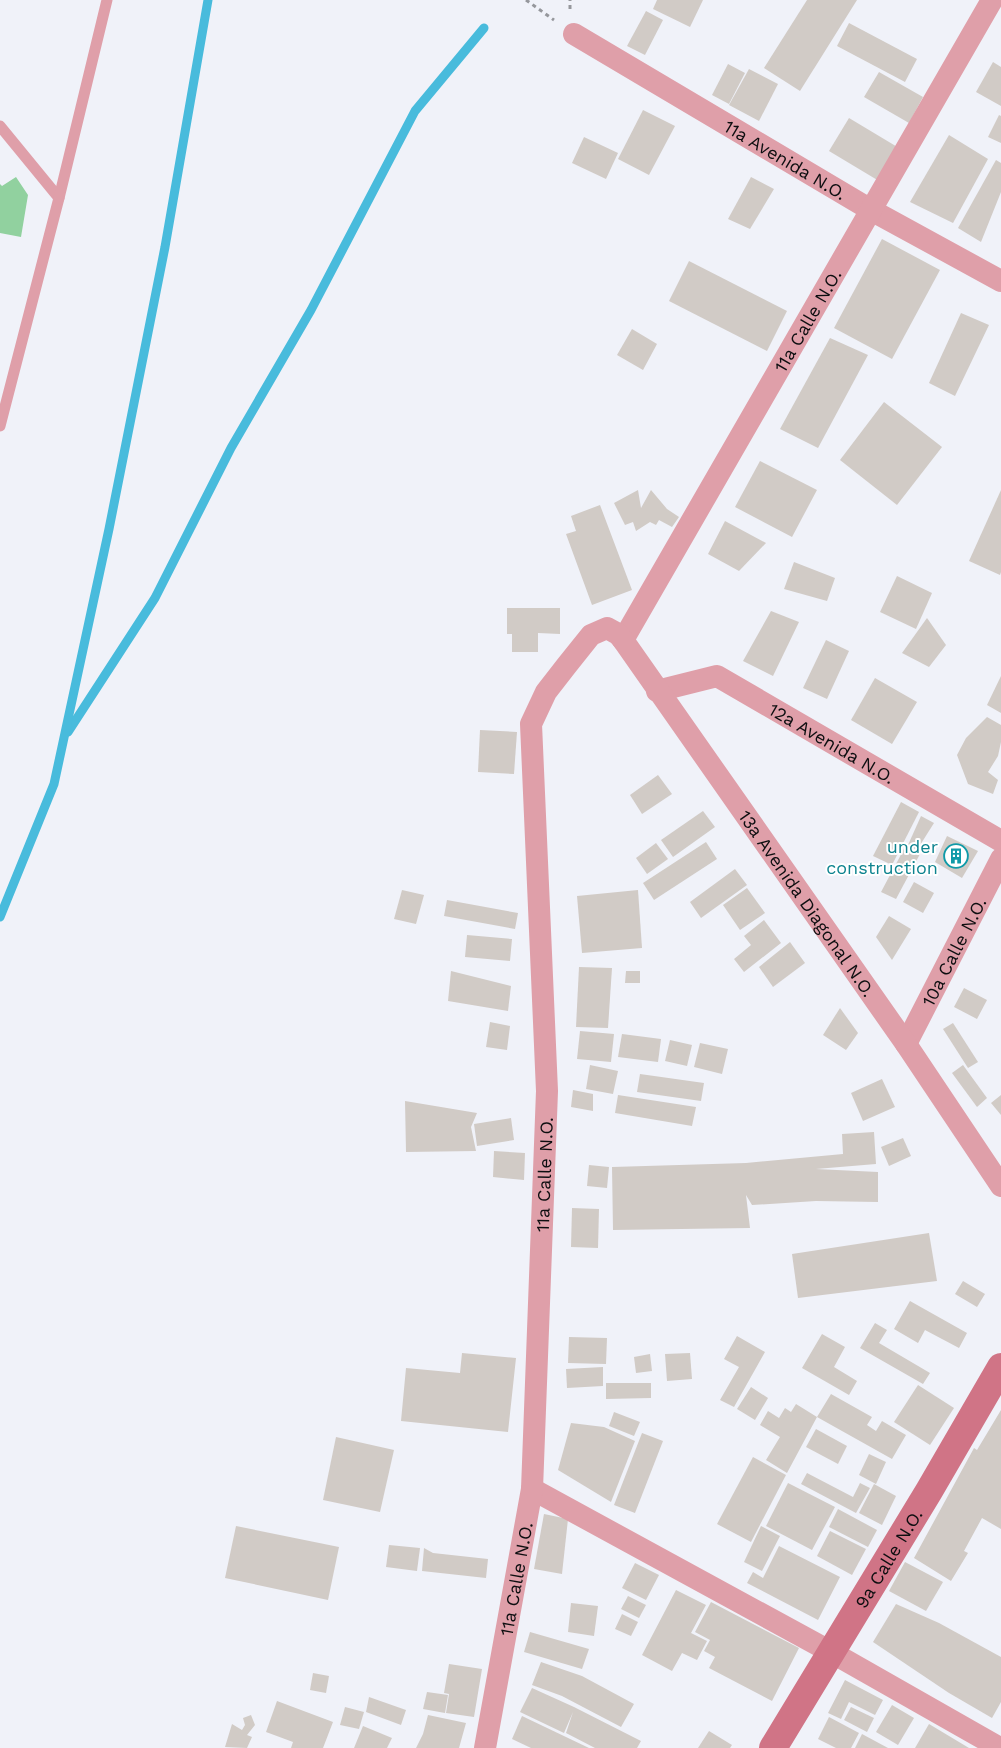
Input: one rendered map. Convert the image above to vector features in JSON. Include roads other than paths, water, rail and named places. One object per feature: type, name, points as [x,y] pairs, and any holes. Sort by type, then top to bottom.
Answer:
[{"type":"street","name":"11a Calle N.O.","points":[[485,1748],[532,1489],[547,1091],[531,724],[546,692],[592,635],[615,634],[871,210],[992,0]]},
{"type":"street","name":"11a Avenida N.O.","points":[[574,34],[871,210],[1001,281]]},
{"type":"street","name":"13a Avenida Diagonal N.O.","points":[[615,634],[906,1044],[1001,1186]]},
{"type":"street","name":"12a Avenida N.O.","points":[[657,691],[718,676],[1001,841]]},
{"type":"street","name":"10a Calle N.O.","points":[[906,1044],[1001,859]]},
{"type":"street","name":"9a Calle N.O.","points":[[773,1748],[929,1491],[1001,1367]]},
{"type":"street","points":[[532,1489],[831,1652],[1000,1748]]},
{"type":"lane","points":[[0,426],[59,198],[107,0]]},
{"type":"lane","points":[[0,126],[59,198]]},
{"type":"waterway","points":[[0,917],[54,784],[109,529],[165,247],[208,0]]},
{"type":"waterway","points":[[68,732],[155,598],[231,448],[311,310],[415,111],[484,28]]},
{"type":"place","name":"under construction","points":[[956,856]]}]
